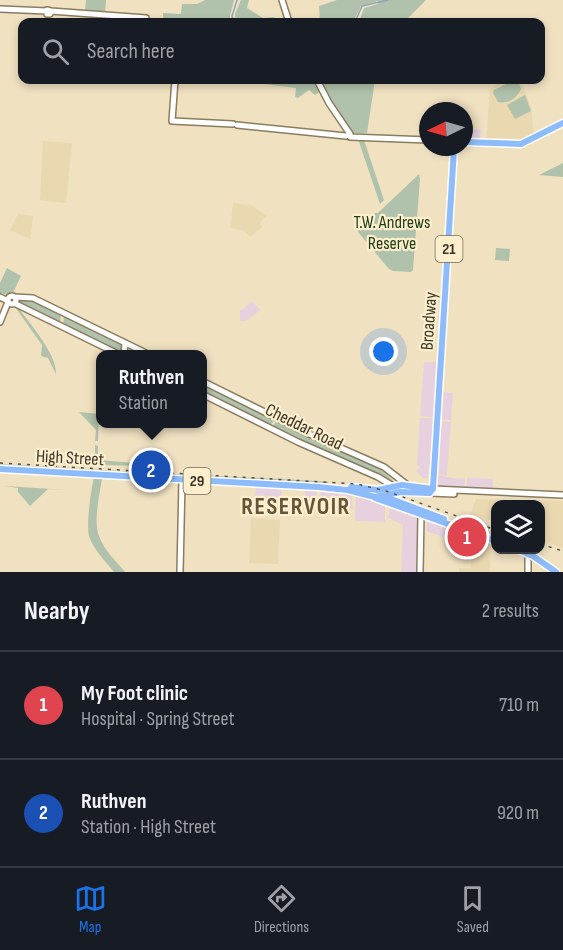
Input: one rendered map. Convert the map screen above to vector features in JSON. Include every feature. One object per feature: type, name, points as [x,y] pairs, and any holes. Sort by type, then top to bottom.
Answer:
[{"type":"main road","points":[[283,0],[288,18]]},
{"type":"main road","points":[[0,9],[112,18]]},
{"type":"main road","points":[[175,84],[173,121],[419,140]]},
{"type":"main road","points":[[319,84],[347,134]]},
{"type":"main road","points":[[473,143],[521,144],[563,125]]},
{"type":"main road","name":"Broadway","points":[[429,490],[433,464],[453,156]]},
{"type":"main road","points":[[0,296],[110,350]]},
{"type":"main road","points":[[0,322],[10,302],[30,297],[140,350]]},
{"type":"main road","points":[[62,312],[62,327]]},
{"type":"main road","points":[[124,350],[125,343]]},
{"type":"main road","name":"Cheddar Road","points":[[207,383],[378,465],[411,486]]},
{"type":"main road","name":"Cheddar Road","points":[[207,396],[385,486]]},
{"type":"main road","points":[[271,428],[275,417]]},
{"type":"main road","name":"Cheddar Road","points":[[378,465],[392,478],[395,492]]},
{"type":"main road","name":"High Street","points":[[0,469],[347,489],[382,497],[411,486],[473,494],[563,495]]},
{"type":"main road","points":[[180,572],[182,480]]},
{"type":"main road","points":[[382,497],[381,491],[385,486]]},
{"type":"main road","name":"High Street","points":[[318,487],[354,487],[376,490],[385,486],[395,492],[429,490]]},
{"type":"main road","points":[[354,487],[491,540]]},
{"type":"main road","points":[[395,492],[421,512]]},
{"type":"main road","points":[[420,572],[421,512]]},
{"type":"main road","points":[[526,554],[556,572]]},
{"type":"main road","points":[[528,572],[529,556]]},
{"type":"shaded area","points":[[497,84],[522,84],[531,107],[534,136],[523,141],[486,141],[490,89]]},
{"type":"shaded area","points":[[473,129],[481,130],[480,141],[473,141]]},
{"type":"shaded area","points":[[43,141],[72,143],[66,203],[40,200]]},
{"type":"shaded area","points":[[233,203],[253,206],[266,216],[260,222],[262,227],[250,237],[243,230],[230,228]]},
{"type":"shaded area","points":[[18,214],[33,216],[30,239],[10,230]]},
{"type":"shaded area","points":[[252,301],[260,310],[246,321],[240,321],[240,310]]},
{"type":"shaded area","points":[[424,362],[436,362],[434,417],[420,416]]},
{"type":"shaded area","points":[[441,392],[453,393],[451,420],[439,419]]},
{"type":"shaded area","points":[[420,418],[434,418],[428,478],[423,478],[416,471],[420,467],[417,465]]},
{"type":"shaded area","points":[[439,421],[451,422],[447,476],[435,473]]},
{"type":"shaded area","points":[[435,474],[465,479],[464,491],[434,485]]},
{"type":"shaded area","points":[[467,478],[493,479],[493,490],[466,491]]},
{"type":"shaded area","points":[[256,487],[282,488],[281,501],[255,500]]},
{"type":"shaded area","points":[[305,488],[317,489],[316,503],[305,502]]},
{"type":"shaded area","points":[[321,489],[351,494],[353,509],[341,504],[320,501]]},
{"type":"shaded area","points":[[356,495],[385,506],[385,522],[355,521]]},
{"type":"shaded area","points":[[476,499],[520,500],[491,500],[491,520],[471,513]]},
{"type":"shaded area","points":[[545,501],[563,501],[563,548],[545,541]]},
{"type":"shaded area","points":[[390,508],[419,518],[418,572],[401,572],[403,525],[388,518]]},
{"type":"shaded area","points":[[251,518],[280,520],[278,564],[249,563]]},
{"type":"shaded area","points":[[427,519],[457,530],[456,541],[426,531]]},
{"type":"shaded area","points":[[475,537],[491,543],[490,572],[459,572],[459,568],[471,568],[470,549]]},
{"type":"green space","points":[[86,0],[106,0],[105,14],[85,12]]},
{"type":"green space","points":[[205,0],[234,0],[230,18],[163,18],[163,13],[181,14],[182,4],[197,4]]},
{"type":"green space","points":[[241,0],[249,0],[247,8],[263,18],[236,18]]},
{"type":"green space","points":[[337,0],[426,0],[408,18],[360,18],[364,8],[378,4],[378,1],[361,6],[355,18],[320,18],[319,6]]},
{"type":"green space","points":[[265,84],[317,84],[321,91],[315,95],[309,90],[298,98],[295,97],[296,88]]},
{"type":"green space","points":[[322,84],[374,84],[367,133],[352,133],[331,103]]},
{"type":"green space","points":[[506,84],[519,84],[521,89],[515,98],[502,102],[498,102],[493,93],[494,90]]},
{"type":"green space","points":[[525,95],[531,111],[515,119],[507,105]]},
{"type":"green space","points":[[358,139],[364,140],[384,200],[380,204]]},
{"type":"green space","points":[[563,163],[563,177],[539,175]]},
{"type":"green space","name":"T.W. Andrews Reserve","points":[[419,174],[413,270],[411,272],[393,271],[358,232],[359,228]]},
{"type":"green space","points":[[496,248],[510,249],[509,261],[495,260]]},
{"type":"green space","points":[[7,268],[21,276],[13,293],[9,295],[0,293],[0,283]]},
{"type":"green space","points":[[26,297],[61,313],[60,324],[16,301],[16,298]]},
{"type":"green space","points":[[15,307],[20,310],[48,349],[56,374],[48,358],[41,356],[42,345]]},
{"type":"green space","points":[[64,315],[123,343],[123,350],[115,350],[63,325]]},
{"type":"green space","points":[[207,385],[275,420],[269,426],[207,395]]},
{"type":"green space","points":[[79,412],[96,414],[98,441],[95,441],[96,430]]},
{"type":"green space","points":[[277,420],[359,457],[388,475],[395,484],[272,427]]},
{"type":"green space","points":[[95,445],[98,446],[98,460],[136,463],[136,466],[50,463],[55,460],[95,459]]},
{"type":"green space","points":[[0,464],[137,473],[133,475],[0,467]]},
{"type":"green space","points":[[157,473],[329,482],[327,484],[305,484],[158,477]]},
{"type":"green space","points":[[94,477],[102,478],[97,530],[107,551],[125,572],[114,572],[89,536],[88,515]]},
{"type":"green space","points":[[5,486],[68,490],[48,489],[30,506],[18,492],[18,488]]},
{"type":"waterway","points":[[233,18],[237,0]]},
{"type":"waterway","points":[[357,18],[362,6],[388,0]]},
{"type":"railway","points":[[0,463],[357,484],[386,491],[491,528]]},
{"type":"railway","points":[[545,546],[563,551]]},
{"type":"place","name":"Ruthven","points":[[151,470]]},
{"type":"place","name":"My Foot clinic","points":[[467,537]]},
{"type":"district","name":"RESERVOIR","points":[[296,506]]}]
